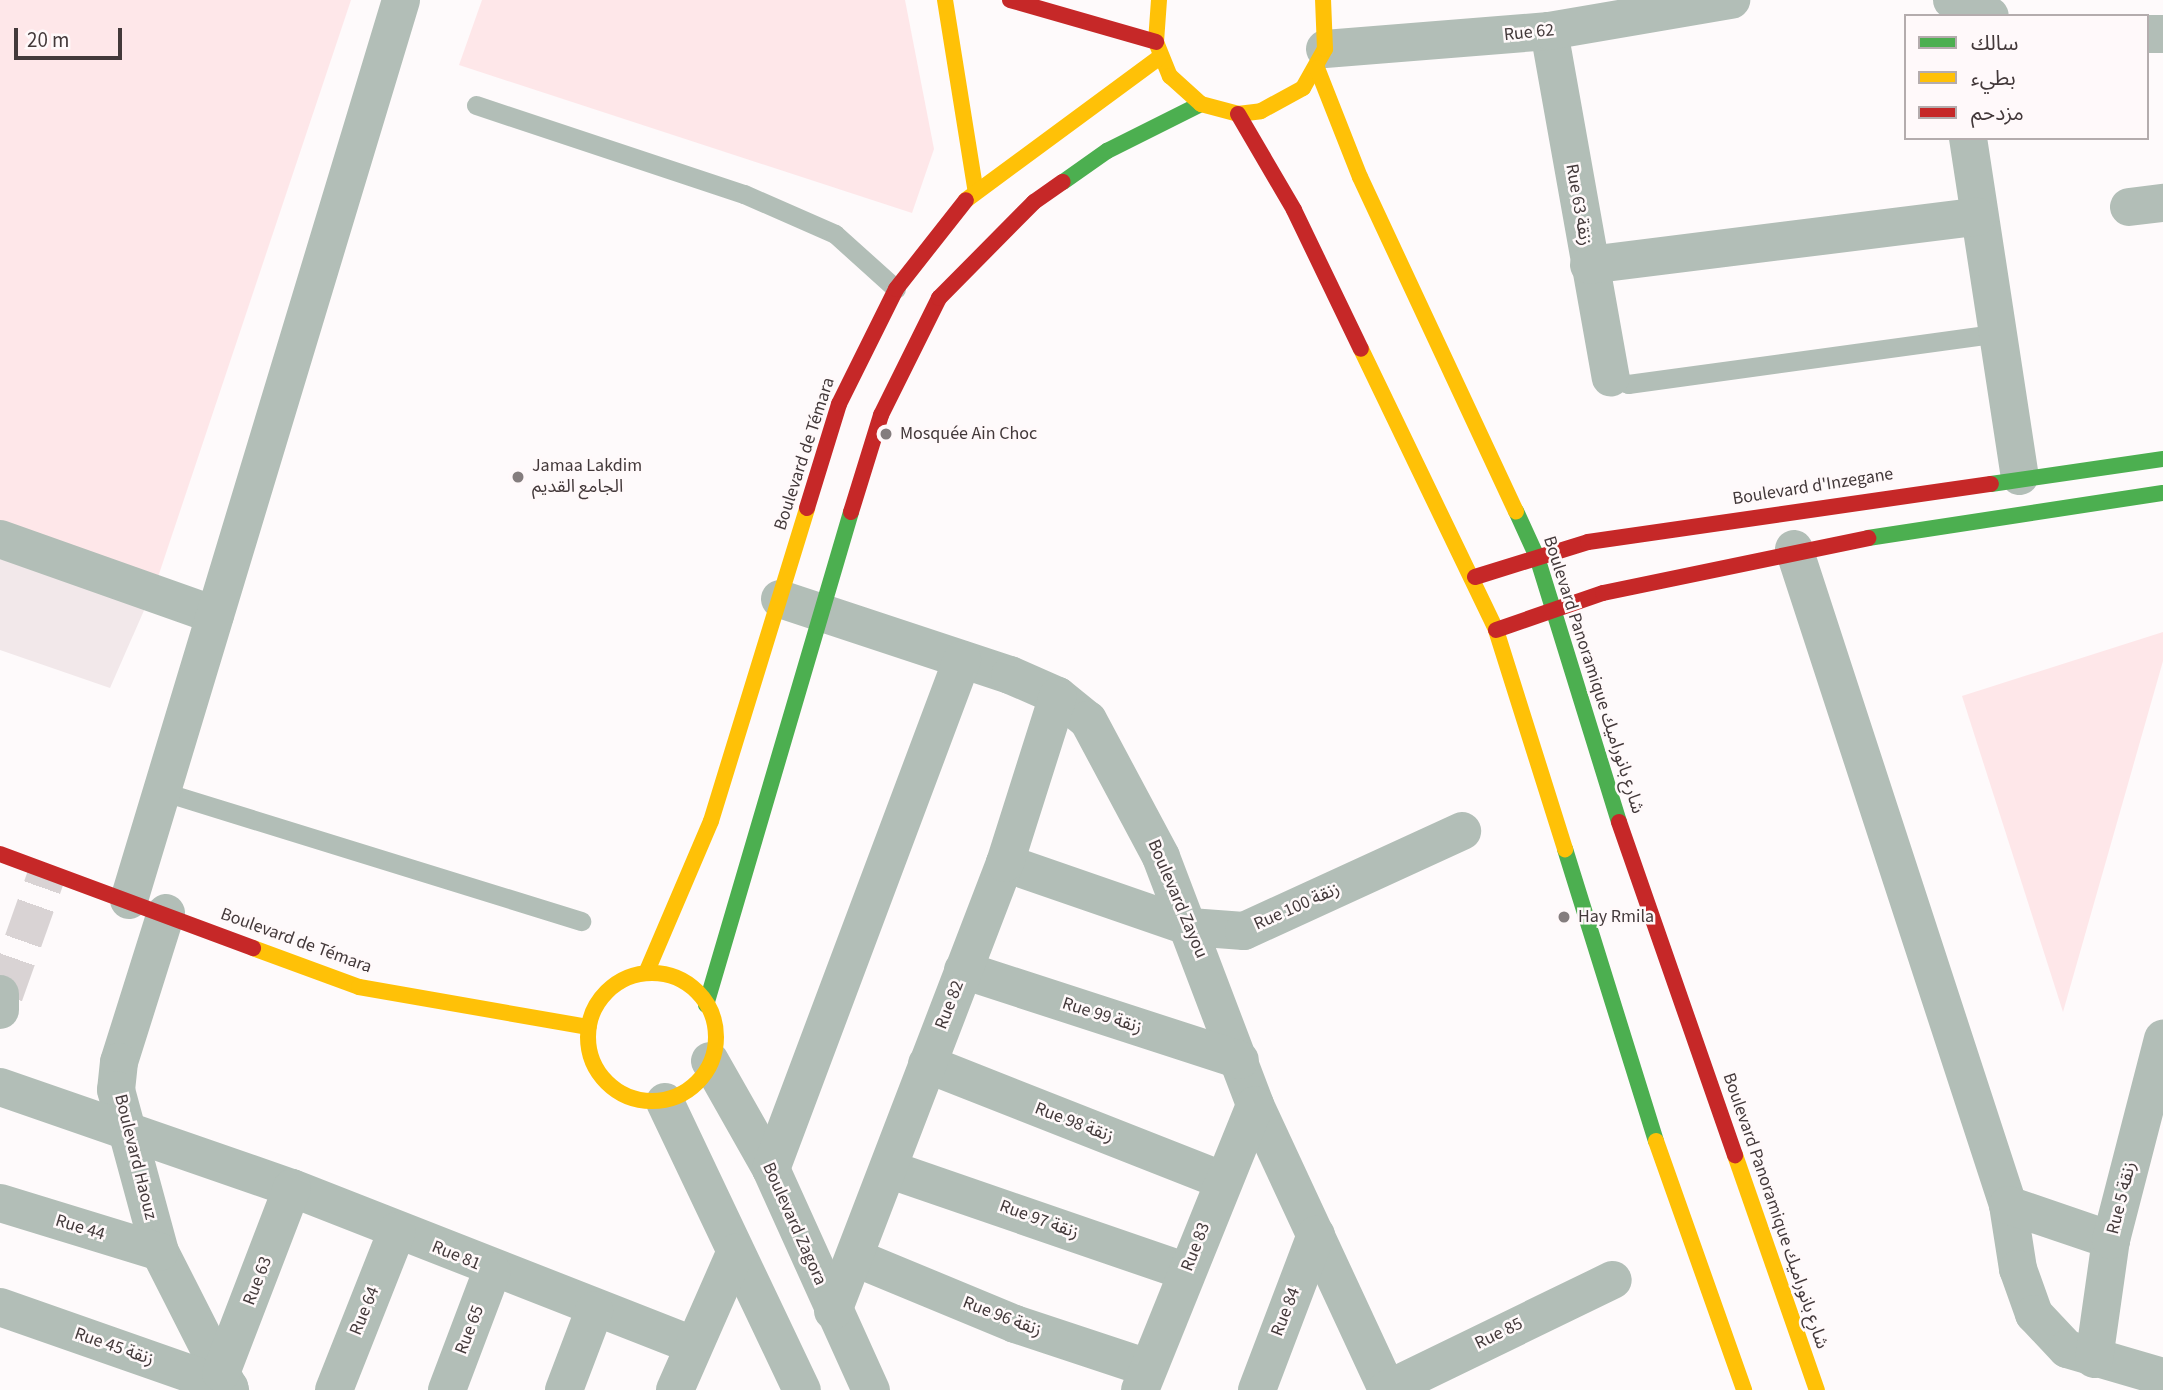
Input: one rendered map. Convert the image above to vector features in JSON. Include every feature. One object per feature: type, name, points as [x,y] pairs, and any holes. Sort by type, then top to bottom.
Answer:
[{"type":"street","points":[[129,900],[401,0]]},
{"type":"street","points":[[945,0],[975,188]]},
{"type":"street","points":[[1010,0],[1158,49]]},
{"type":"street","points":[[1159,0],[1158,49],[1184,92],[1201,104],[1238,114],[1284,102],[1321,59]]},
{"type":"street","name":"Boulevard Panoramique شارع بانوراميك","points":[[1323,0],[1321,59],[1360,177],[1537,557],[1555,609],[1580,706],[1817,1390]]},
{"type":"street","name":"Rue 62","points":[[1321,59],[1549,31],[1731,0]]},
{"type":"street","name":"Rue 63 زنقة","points":[[1549,31],[1611,378]]},
{"type":"street","name":"Boulevard de Témara","points":[[647,971],[697,859],[839,404],[896,289],[975,188],[1158,49]]},
{"type":"street","points":[[706,1005],[820,612],[892,382],[939,298],[1034,202],[1107,150],[1201,104]]},
{"type":"street","points":[[1238,114],[1294,210],[1475,577],[1496,630],[1655,1138],[1744,1390]]},
{"type":"street","points":[[1968,140],[1994,334],[2020,476]]},
{"type":"street","points":[[1589,265],[1977,217]]},
{"type":"street","name":"Boulevard d'Inzegane","points":[[1475,577],[1588,542],[2020,476],[2163,460]]},
{"type":"street","points":[[1496,630],[1555,609],[1794,549],[2163,493]]},
{"type":"street","points":[[0,539],[215,615]]},
{"type":"street","points":[[1794,549],[2008,1205],[2018,1269],[2035,1314],[2067,1349],[2163,1377]]},
{"type":"street","name":"Boulevard Zayou","points":[[780,599],[962,660],[1058,696],[1088,720],[1126,784],[1191,927],[1255,1105],[1387,1389]]},
{"type":"street","points":[[771,1169],[962,660]]},
{"type":"street","name":"Rue 82","points":[[833,1311],[858,1259],[927,1064],[1005,863],[1058,696]]},
{"type":"street","name":"Rue 100 زنقة","points":[[1005,863],[1191,927],[1244,930],[1462,831]]},
{"type":"street","name":"Boulevard de Témara","points":[[0,854],[166,913],[359,987],[589,1027]]},
{"type":"street","name":"Boulevard Haouz","points":[[166,913],[119,1062],[125,1132],[160,1252],[227,1383]]},
{"type":"street","name":"Rue 99 زنقة","points":[[963,970],[1240,1060]]},
{"type":"street","points":[[647,971],[683,980],[706,1005],[714,1035],[710,1061],[699,1082],[666,1102],[630,1097],[601,1078],[589,1027],[611,989],[647,971]]},
{"type":"street","points":[[0,994],[0,1010]]},
{"type":"street","name":"Rue 5 زنقة","points":[[2094,1359],[2111,1240],[2150,1143],[2163,1039]]},
{"type":"street","name":"Boulevard Zagora","points":[[710,1061],[771,1169],[871,1390]]},
{"type":"street","name":"Rue 98 زنقة","points":[[927,1064],[1222,1180]]},
{"type":"street","name":"Rue 81","points":[[0,1087],[292,1188],[492,1271],[594,1311],[692,1345]]},
{"type":"street","points":[[666,1102],[802,1390]]},
{"type":"street","name":"Rue 83","points":[[1144,1379],[1222,1180],[1255,1105]]},
{"type":"street","name":"Rue 97 زنقة","points":[[891,1170],[1187,1272]]},
{"type":"street","name":"Rue 63","points":[[227,1383],[292,1188]]},
{"type":"street","points":[[2008,1205],[2111,1240]]},
{"type":"street","name":"Rue 44","points":[[3,1214],[160,1252]]},
{"type":"street","name":"Rue 64","points":[[334,1390],[397,1231]]},
{"type":"street","name":"Rue 84","points":[[1257,1390],[1316,1235]]},
{"type":"street","points":[[675,1390],[692,1345],[735,1253]]},
{"type":"street","name":"Rue 96 زنقة","points":[[858,1259],[1144,1379]]},
{"type":"street","name":"Rue 65","points":[[447,1390],[492,1271]]},
{"type":"street","name":"Rue 85","points":[[1387,1389],[1613,1280]]},
{"type":"street","name":"Rue 45 زنقة","points":[[0,1307],[227,1383]]},
{"type":"street","points":[[564,1390],[594,1311]]},
{"type":"lane","points":[[476,105],[744,194],[835,234],[896,289]]},
{"type":"lane","points":[[1611,378],[1628,384],[1994,334]]},
{"type":"lane","points":[[161,791],[581,921]]},
{"type":"shaded area","points":[[0,0],[351,0],[156,583],[0,534]]},
{"type":"shaded area","points":[[482,0],[905,0],[934,149],[912,213],[459,65]]},
{"type":"shaded area","points":[[0,534],[156,583],[110,688],[0,650]]},
{"type":"shaded area","points":[[2163,632],[2163,661],[2063,1012],[1962,696]]},
{"type":"tunnel","points":[[4,995],[48,871]]},
{"type":"traffic: fast","points":[[1063,182],[1107,151],[1201,104]]},
{"type":"traffic: fast","points":[[1991,484],[2163,459]]},
{"type":"traffic: fast","points":[[1868,538],[2163,493]]},
{"type":"traffic: fast","points":[[1516,511],[1537,557],[1619,822]]},
{"type":"traffic: fast","points":[[706,1005],[851,512]]},
{"type":"traffic: fast","points":[[1565,849],[1656,1141]]},
{"type":"traffic: slow","points":[[945,0],[975,188]]},
{"type":"traffic: slow","points":[[1159,0],[1156,42],[1170,76],[1201,104],[1238,114],[1261,111],[1303,88],[1325,49],[1323,0]]},
{"type":"traffic: slow","points":[[966,200],[1160,57]]},
{"type":"traffic: slow","points":[[1317,68],[1360,177],[1516,511]]},
{"type":"traffic: slow","points":[[1361,349],[1496,630],[1565,849]]},
{"type":"traffic: slow","points":[[647,971],[711,821],[807,508]]},
{"type":"traffic: slow","points":[[253,948],[359,987],[589,1027]]},
{"type":"traffic: slow","points":[[652,973],[676,978],[697,992],[711,1013],[716,1037],[711,1061],[697,1082],[676,1096],[652,1101],[628,1096],[607,1082],[593,1061],[588,1037],[593,1013],[607,992],[628,978],[652,973]]},
{"type":"traffic: slow","points":[[1656,1141],[1744,1390]]},
{"type":"traffic: slow","points":[[1735,1155],[1817,1390]]},
{"type":"traffic: jam","points":[[1010,0],[1156,42]]},
{"type":"traffic: jam","points":[[1238,114],[1294,210],[1361,349]]},
{"type":"traffic: jam","points":[[851,512],[881,415],[939,298],[1034,202],[1063,182]]},
{"type":"traffic: jam","points":[[807,508],[839,404],[896,289],[966,200]]},
{"type":"traffic: jam","points":[[1475,577],[1588,542],[1991,484]]},
{"type":"traffic: jam","points":[[1496,630],[1603,593],[1868,538]]},
{"type":"traffic: jam","points":[[1619,822],[1735,1155]]},
{"type":"traffic: jam","points":[[0,854],[253,948]]},
{"type":"place","name":"Mosquée Ain Choc","points":[[886,434]]},
{"type":"place","name":"Jamaa Lakdim الجامع القديم","points":[[518,477]]},
{"type":"place","name":"Hay Rmila","points":[[1564,917]]}]
